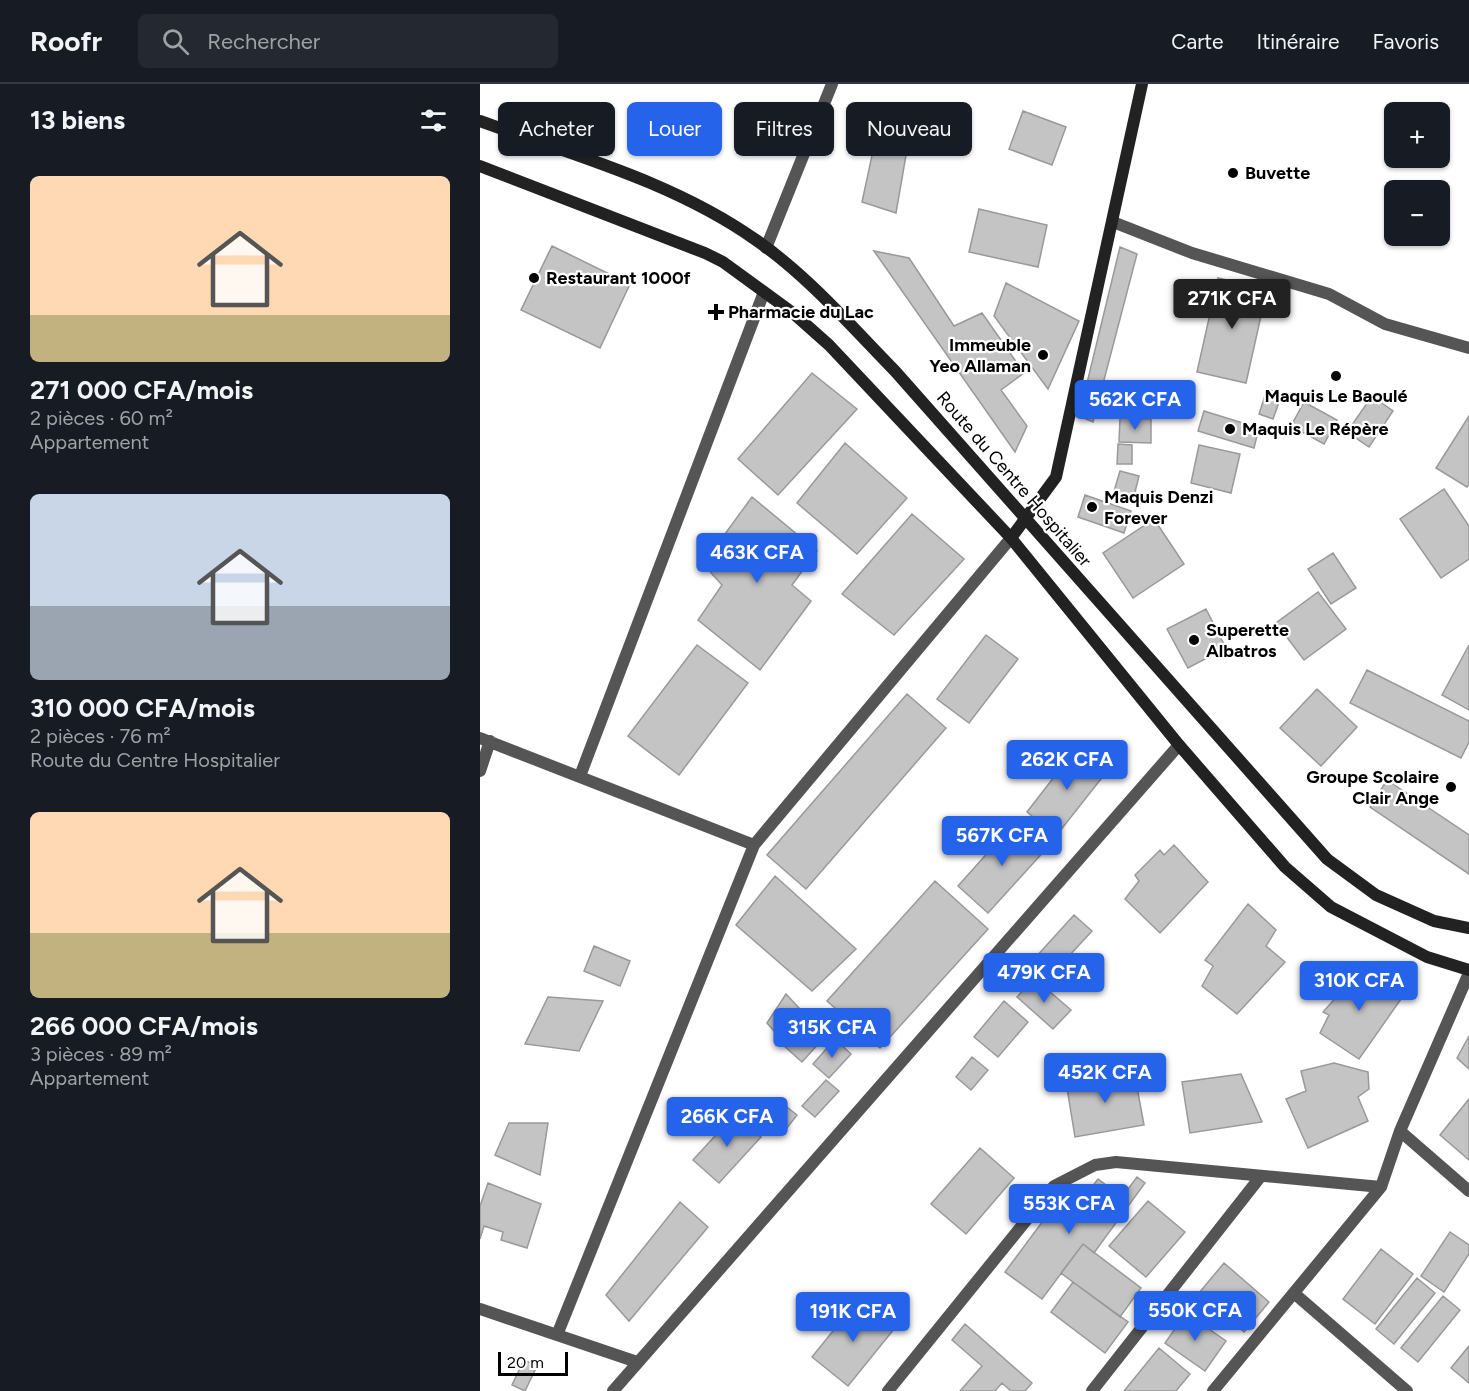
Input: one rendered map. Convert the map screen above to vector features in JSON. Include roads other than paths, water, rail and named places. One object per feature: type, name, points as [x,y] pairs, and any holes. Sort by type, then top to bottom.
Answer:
[{"type":"street","points":[[766,248],[832,84]]},
{"type":"street","points":[[557,1335],[754,845],[1026,520],[1056,477],[1142,84]]},
{"type":"street","name":"Route du Centre Hospitalier","points":[[480,121],[671,191],[766,248],[829,302],[895,371],[1327,859],[1376,895],[1434,921],[1469,928]]},
{"type":"street","points":[[480,166],[705,253],[764,292],[830,345],[1011,538],[1179,744],[1285,867],[1330,908],[1427,957],[1469,972],[1400,1131],[1381,1187],[1213,1391]]},
{"type":"street","points":[[1113,222],[1192,253],[1329,294],[1385,324],[1469,348]]},
{"type":"street","points":[[580,776],[764,292]]},
{"type":"street","points":[[480,771],[485,740],[754,845]]},
{"type":"street","points":[[613,1391],[1179,744]]},
{"type":"street","points":[[1400,1131],[1469,1191]]},
{"type":"street","points":[[888,1391],[1054,1186],[1095,1165],[1116,1162],[1381,1187]]},
{"type":"street","points":[[1092,1391],[1261,1176]]},
{"type":"street","points":[[1295,1294],[1407,1391]]},
{"type":"street","points":[[480,1309],[637,1362]]},
{"type":"place","name":"Buvette","points":[[1233,173]]},
{"type":"place","name":"Restaurant 1000f","points":[[534,278]]},
{"type":"place","name":"Pharmacie du Lac","points":[[716,312]]},
{"type":"place","name":"Immeuble Yeo Allaman","points":[[1043,355]]},
{"type":"place","name":"Maquis Le Baoulé","points":[[1336,376]]},
{"type":"place","name":"Maquis Le Répère","points":[[1230,429]]},
{"type":"place","name":"Maquis Denzi Forever","points":[[1092,507]]},
{"type":"place","name":"Superette Albatros","points":[[1194,640]]},
{"type":"place","name":"Groupe Scolaire Clair Ange","points":[[1451,787]]}]
